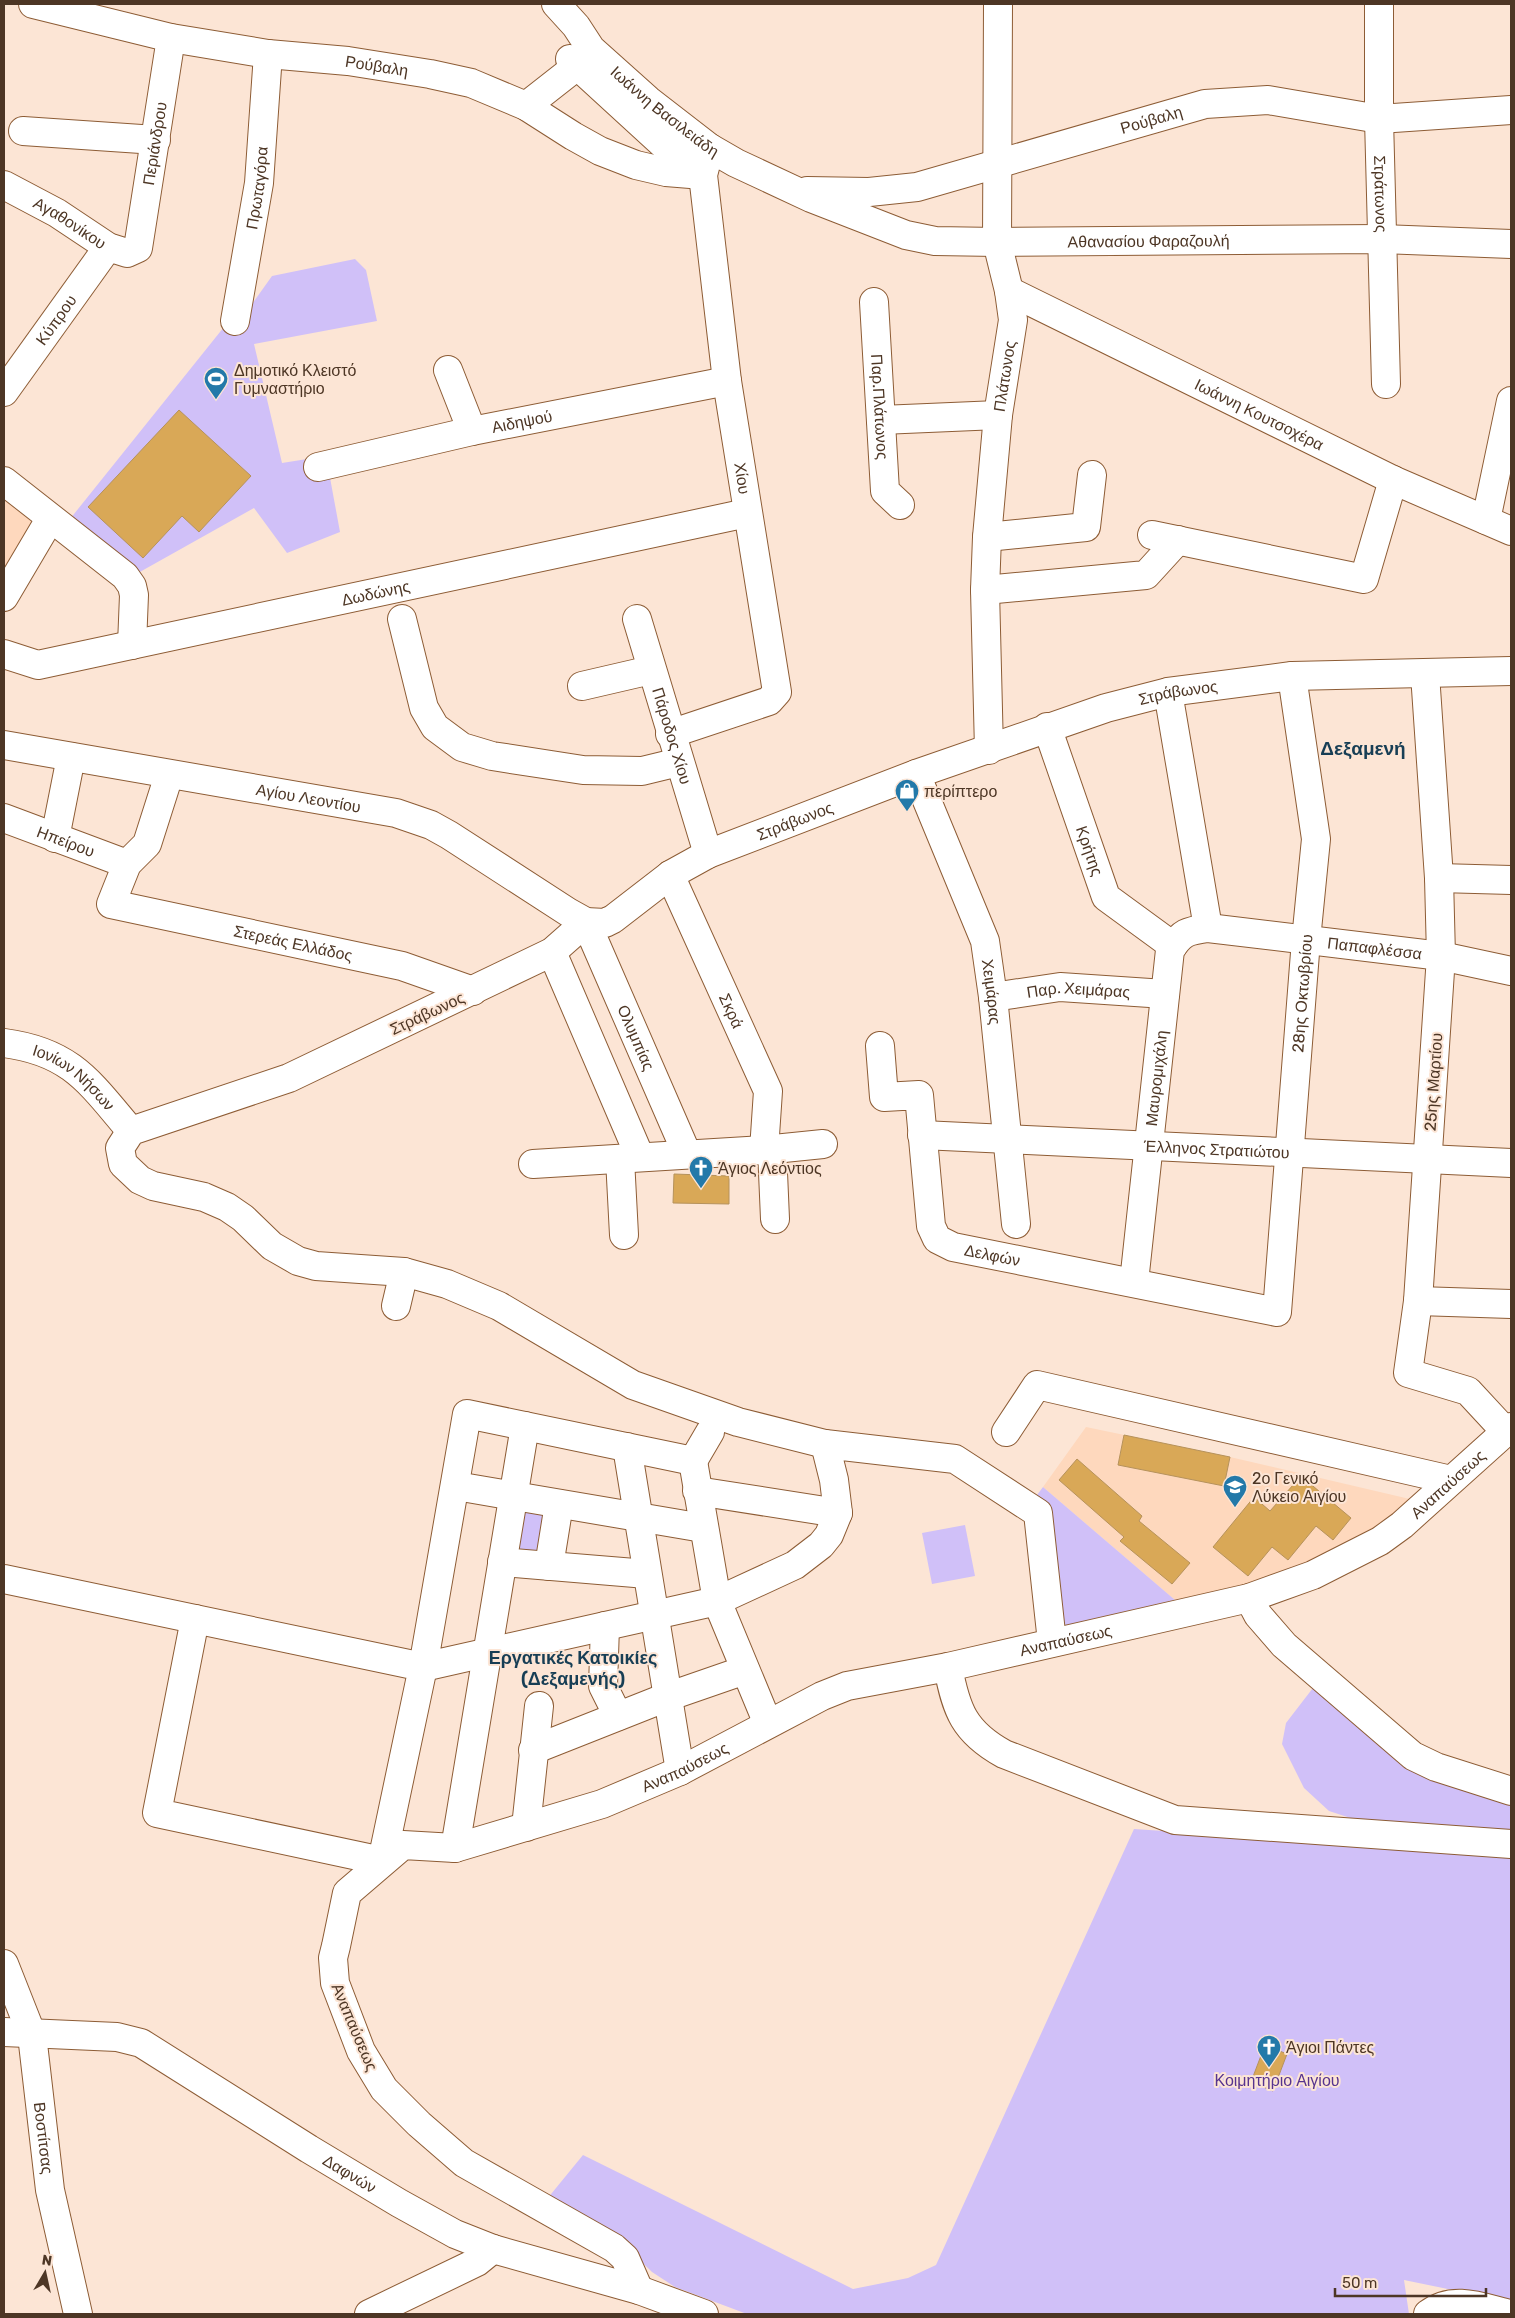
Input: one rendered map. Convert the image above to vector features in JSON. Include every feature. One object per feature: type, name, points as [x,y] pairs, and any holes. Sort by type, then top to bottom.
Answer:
[{"type":"street","name":"Ρούβαλη","points":[[34,4],[170,38],[268,54],[348,61],[430,74],[472,83],[526,106],[600,151],[627,162],[666,172],[703,175]]},
{"type":"street","name":"Ιωάννη Βασιλειάδη","points":[[556,4],[576,26],[591,49],[648,100],[710,148],[753,172],[795,191]]},
{"type":"street","name":"Πλάτωνος","points":[[989,750],[987,538],[998,415],[1013,320],[1009,291],[997,242],[998,4]]},
{"type":"street","name":"Στράτωνος","points":[[1379,4],[1386,384]]},
{"type":"street","name":"Περιάνδρου","points":[[138,248],[156,140],[170,38]]},
{"type":"street","name":"Πρωταγόρα","points":[[235,321],[258,184],[268,54]]},
{"type":"street","points":[[526,106],[574,62],[666,147],[710,148]]},
{"type":"street","name":"Ρούβαλη","points":[[795,191],[869,192],[905,189],[1205,104],[1268,100],[1380,119],[1511,110]]},
{"type":"street","points":[[23,131],[156,140]]},
{"type":"street","name":"Χίου","points":[[670,734],[769,701],[777,692],[727,381],[703,175],[710,148]]},
{"type":"street","name":"Αγαθονίκου","points":[[4,185],[56,213],[108,246],[127,253],[138,248]]},
{"type":"street","name":"Αθανασίου Φαραζουλή","points":[[795,191],[913,237],[935,241],[1382,239],[1511,244]]},
{"type":"street","name":"Κύπρου","points":[[4,392],[108,246]]},
{"type":"street","name":"Ιωάννη Κουτσοχέρα","points":[[1009,291],[1393,480],[1511,531]]},
{"type":"street","name":"Παρ.Πλάτωνος","points":[[874,302],[885,491],[900,505]]},
{"type":"street","points":[[448,370],[472,431]]},
{"type":"street","name":"Αιδηψού","points":[[318,467],[472,431],[727,381]]},
{"type":"street","points":[[1486,520],[1511,402]]},
{"type":"street","points":[[881,420],[998,415]]},
{"type":"street","points":[[987,538],[1086,527],[1092,475]]},
{"type":"street","points":[[986,590],[1146,574],[1165,537],[1364,579],[1393,480]]},
{"type":"street","points":[[4,482],[126,576],[132,586],[132,645]]},
{"type":"street","name":"Δωδώνης","points":[[4,654],[38,665],[747,513]]},
{"type":"street","points":[[4,597],[50,519]]},
{"type":"street","points":[[402,619],[424,708],[435,727],[462,747],[492,756],[583,770],[642,771],[679,762]]},
{"type":"street","name":"Πάροδος Χίου","points":[[637,619],[670,734],[708,854]]},
{"type":"street","points":[[582,686],[651,670]]},
{"type":"street","name":"Στράβωνος","points":[[131,1131],[289,1078],[473,991],[552,952],[586,922],[596,924],[613,919],[670,875],[708,854],[916,774],[989,750],[1047,727],[1106,708],[1168,692],[1292,676],[1511,671]]},
{"type":"street","name":"25ης Μαρτίου","points":[[1425,674],[1439,878],[1442,956],[1418,1301],[1408,1373],[1468,1391],[1508,1430]]},
{"type":"street","name":"28ης Οκτωβρίου","points":[[1277,1312],[1306,940],[1316,839],[1292,676]]},
{"type":"street","points":[[1168,692],[1208,928]]},
{"type":"street","name":"Κρήτης","points":[[1047,727],[1106,897],[1176,941]]},
{"type":"street","name":"Αγίου Λεοντίου","points":[[4,745],[169,775],[381,809],[415,819],[449,835],[586,922]]},
{"type":"street","points":[[55,838],[71,757]]},
{"type":"street","name":"Χειμάρας","points":[[916,774],[985,941],[993,997],[1016,1224]]},
{"type":"street","points":[[127,864],[147,844],[169,775]]},
{"type":"street","name":"Ηπείρου","points":[[4,818],[127,864]]},
{"type":"street","name":"Στερεάς Ελλάδος","points":[[127,864],[111,904],[402,966],[473,991]]},
{"type":"street","name":"Σκρά","points":[[670,875],[768,1091],[768,1149],[775,1219]]},
{"type":"street","points":[[1439,878],[1511,880]]},
{"type":"street","name":"Ολυμπίας","points":[[586,922],[687,1154]]},
{"type":"street","name":"Παπαφλέσσα","points":[[1176,941],[1187,931],[1208,928],[1442,956],[1511,971]]},
{"type":"street","name":"Μαυρομιχάλη","points":[[1134,1282],[1170,950],[1176,941]]},
{"type":"street","points":[[552,952],[630,1158],[624,1235]]},
{"type":"street","name":"Παρ. Χειμάρας","points":[[993,997],[1060,987],[1165,994]]},
{"type":"street","name":"Ιονίων Νήσων","points":[[4,1043],[38,1050],[64,1061],[83,1075],[131,1131]]},
{"type":"street","name":"Δελφών","points":[[880,1046],[884,1096],[920,1095],[930,1226],[936,1239],[953,1247],[1277,1312]]},
{"type":"street","points":[[131,1131],[124,1138],[120,1148],[123,1164],[128,1171],[140,1180],[153,1186],[204,1197],[226,1207],[243,1218],[268,1243],[291,1258],[316,1266],[404,1272],[447,1284],[499,1306],[633,1385],[738,1422],[825,1444],[955,1459],[1038,1513],[1052,1642]]},
{"type":"street","name":"Έλληνος Στρατιώτου","points":[[922,1135],[1511,1163]]},
{"type":"street","points":[[533,1164],[822,1144]]},
{"type":"street","points":[[396,1306],[404,1272]]},
{"type":"street","points":[[1418,1301],[1511,1304]]},
{"type":"street","points":[[1006,1432],[1037,1385],[1451,1480]]},
{"type":"street","points":[[196,1619],[157,1813],[382,1861],[422,1666],[456,1486],[467,1414],[693,1461]]},
{"type":"street","points":[[455,1848],[525,1426]]},
{"type":"street","name":"Αναπαύσεως","points":[[639,2290],[625,2258],[614,2248],[464,2163],[419,2124],[384,2089],[362,2050],[337,1989],[333,1972],[333,1958],[347,1893],[404,1844],[455,1848],[602,1804],[680,1771],[822,1696],[847,1686],[948,1667],[1249,1598],[1313,1575],[1380,1541],[1402,1525],[1508,1430]]},
{"type":"street","points":[[710,1432],[693,1461],[717,1601],[768,1724]]},
{"type":"street","points":[[4,1578],[422,1666],[717,1601],[795,1565],[821,1545],[829,1535],[838,1513],[834,1480],[825,1444]]},
{"type":"street","points":[[627,1447],[680,1771]]},
{"type":"street","points":[[456,1486],[703,1528]]},
{"type":"street","points":[[697,1491],[838,1513]]},
{"type":"street","points":[[549,1566],[559,1504]]},
{"type":"street","points":[[502,1562],[647,1574]]},
{"type":"street","points":[[1249,1598],[1258,1615],[1284,1644],[1413,1756],[1436,1767],[1511,1791]]},
{"type":"street","points":[[605,1626],[603,1686],[618,1716]]},
{"type":"street","points":[[948,1667],[953,1697],[960,1715],[970,1728],[987,1744],[1004,1754],[1175,1820],[1511,1844]]},
{"type":"street","points":[[533,1750],[667,1697],[745,1670]]},
{"type":"street","points":[[526,1827],[539,1706]]},
{"type":"street","name":"Βοστίτσας","points":[[4,1964],[32,2034],[50,2190],[78,2314]]},
{"type":"street","name":"Δαφνών","points":[[4,2032],[117,2037],[148,2046],[399,2204],[456,2234],[493,2249],[639,2290],[704,2314]]},
{"type":"street","points":[[369,2314],[477,2262],[493,2249]]},
{"type":"street","points":[[1428,2314],[1442,2305],[1463,2303],[1509,2314]]},
{"type":"shaded area","points":[[4,494],[35,523],[4,578]]},
{"type":"shaded area","name":"2ο Γενικό Λύκειο Αιγίου","points":[[1086,1427],[1230,1457],[1414,1500],[1371,1532],[1335,1552],[1260,1582],[1175,1600],[1043,1487]]},
{"type":"green space","name":"Δημοτικό Κλειστό Γυμναστήριο","points":[[355,259],[366,270],[377,321],[254,344],[282,463],[326,456],[340,532],[287,553],[254,508],[138,573],[70,519],[232,317],[242,318],[272,276]]},
{"type":"green space","points":[[1043,1487],[1175,1600],[1062,1626],[1034,1499]]},
{"type":"green space","points":[[519,1504],[553,1510],[545,1559],[511,1553]]},
{"type":"green space","points":[[965,1525],[975,1576],[932,1584],[922,1533]]},
{"type":"green space","points":[[1316,1684],[1420,1750],[1511,1779],[1511,1837],[1378,1827],[1329,1811],[1304,1788],[1282,1744],[1286,1723]]},
{"type":"green space","name":"Κοιμητήριο Αιγίου","points":[[1134,1829],[1511,1854],[1511,2302],[1404,2280],[1409,2314],[747,2314],[675,2287],[652,2272],[616,2237],[547,2199],[583,2155],[853,2289],[908,2278],[936,2265]]},
{"type":"building","points":[[179,410],[251,476],[199,532],[182,516],[143,558],[88,507]]},
{"type":"building","name":"Άγιος Λεόντιος","points":[[674,1174],[729,1176],[729,1204],[673,1203]]},
{"type":"building","points":[[1124,1435],[1230,1457],[1224,1486],[1118,1465]]},
{"type":"building","points":[[1077,1459],[1142,1516],[1139,1521],[1190,1563],[1172,1584],[1120,1541],[1124,1537],[1059,1480]]},
{"type":"building","points":[[1301,1476],[1351,1518],[1333,1540],[1316,1526],[1288,1560],[1272,1547],[1248,1576],[1213,1547],[1254,1497],[1270,1511]]},
{"type":"building","name":"Άγιοι Πάντες","points":[[1265,2045],[1287,2054],[1273,2091],[1251,2082]]},
{"type":"place","name":"Δημοτικό Κλειστό Γυμναστήριο","points":[[216,400]]},
{"type":"place","name":"περίπτερο","points":[[907,812]]},
{"type":"place","name":"Άγιος Λεόντιος","points":[[701,1189]]},
{"type":"place","name":"2ο Γενικό Λύκειο Αιγίου","points":[[1235,1508]]},
{"type":"place","name":"Άγιοι Πάντες","points":[[1269,2068]]},
{"type":"district","name":"Δεξαμενή","points":[[1363,748]]},
{"type":"district","name":"Εργατικές Κατοικίες (Δεξαμενής)","points":[[573,1668]]}]
